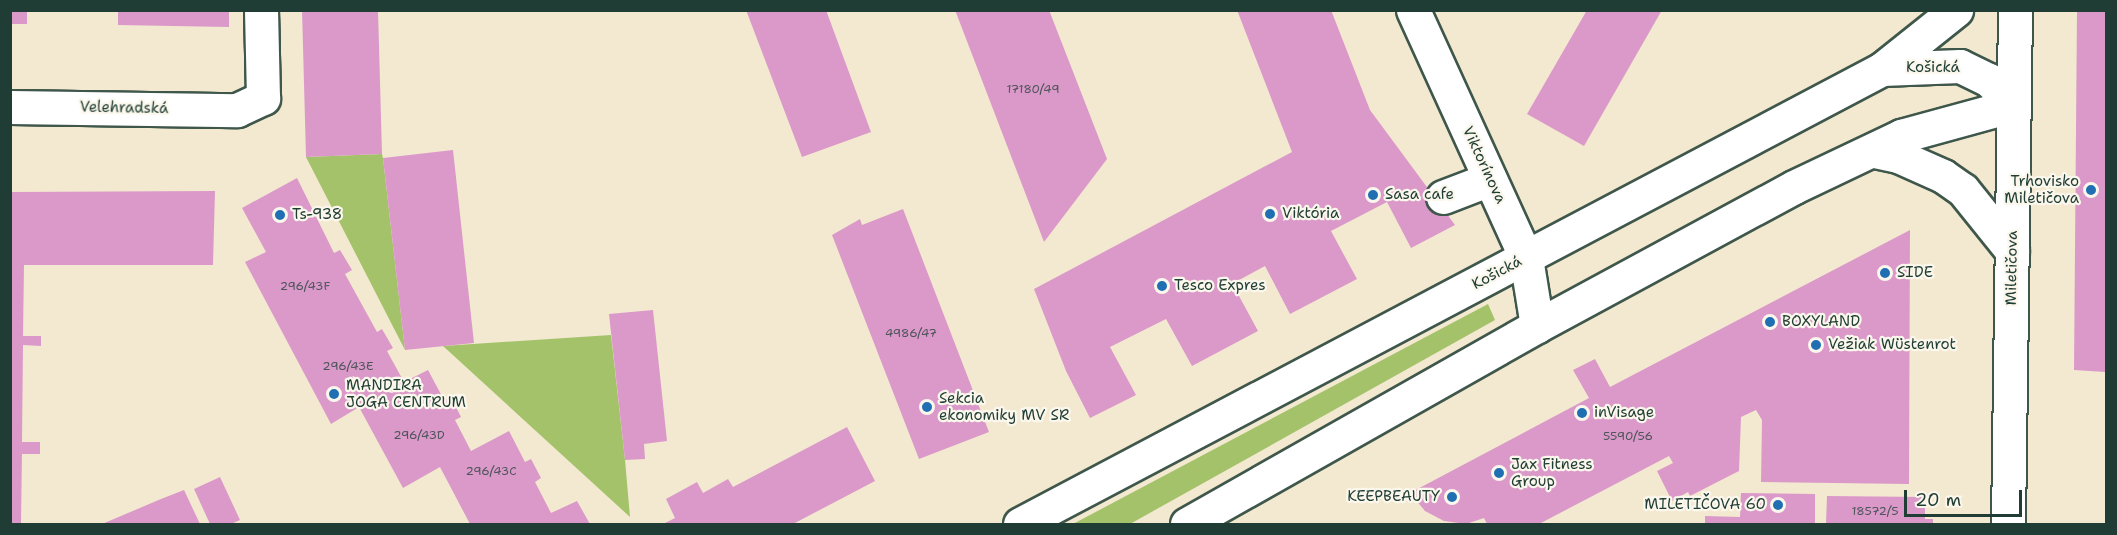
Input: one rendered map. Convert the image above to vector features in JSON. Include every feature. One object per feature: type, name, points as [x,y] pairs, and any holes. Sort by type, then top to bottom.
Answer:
[{"type":"street","name":"Velehradská","points":[[10,107],[237,110],[263,98],[261,10]]},
{"type":"street","name":"Viktorínova","points":[[1413,10],[1526,258],[1537,326]]},
{"type":"street","points":[[1882,69],[1956,10]]},
{"type":"street","name":"Miletičova","points":[[2008,525],[2015,10]]},
{"type":"street","name":"Košická","points":[[1020,525],[1882,69],[1960,66],[1989,80],[2014,105]]},
{"type":"street","points":[[1187,525],[1537,326],[1794,186],[1875,151],[1901,136],[2014,105]]},
{"type":"street","points":[[1875,151],[1898,156],[1943,176],[1963,190],[2012,251]]},
{"type":"street","points":[[1443,197],[1490,178]]},
{"type":"green space","points":[[382,154],[383,158],[405,350],[306,157]]},
{"type":"green space","points":[[1488,304],[1495,320],[1130,524],[1073,524]]},
{"type":"green space","points":[[611,335],[625,460],[630,517],[443,346]]},
{"type":"building","points":[[10,10],[27,10],[27,24],[10,24]]},
{"type":"building","points":[[118,10],[229,10],[229,27],[118,25]]},
{"type":"building","points":[[302,10],[378,10],[382,154],[306,157]]},
{"type":"building","points":[[746,10],[826,10],[871,132],[802,157]]},
{"type":"building","points":[[955,10],[1049,10],[1107,159],[1044,242]]},
{"type":"building","name":"Viktória","points":[[1237,10],[1331,10],[1370,110],[1455,225],[1411,248],[1387,202],[1331,231],[1357,279],[1290,314],[1265,266],[1232,283],[1258,331],[1192,366],[1166,319],[1110,347],[1136,395],[1090,418],[1066,371],[1034,289],[1292,152]]},
{"type":"building","points":[[1587,10],[1662,10],[1584,146],[1527,114]]},
{"type":"building","name":"Trhovisko Miletičova","points":[[2077,10],[2106,10],[2105,372],[2074,370]]},
{"type":"building","points":[[453,150],[474,343],[405,350],[383,158]]},
{"type":"building","points":[[297,178],[334,253],[340,250],[352,270],[345,274],[377,332],[382,329],[393,348],[387,351],[404,382],[428,370],[444,400],[451,397],[461,417],[455,420],[471,451],[509,431],[525,462],[531,459],[541,478],[535,482],[551,513],[577,501],[590,524],[470,524],[440,467],[403,488],[359,407],[331,424],[245,262],[266,252],[242,208]]},
{"type":"building","points":[[215,191],[213,265],[24,265],[23,336],[41,336],[41,346],[23,345],[22,442],[40,442],[40,454],[22,454],[21,524],[10,524],[10,192]]},
{"type":"building","points":[[903,209],[989,432],[919,459],[832,235],[860,219],[862,225]]},
{"type":"building","points":[[1910,230],[1909,484],[1761,482],[1762,420],[1756,410],[1741,417],[1739,471],[1690,496],[1688,492],[1672,501],[1657,471],[1673,463],[1669,456],[1539,524],[1487,524],[1484,518],[1466,524],[1444,521],[1425,511],[1410,493],[1589,398],[1573,370],[1595,359],[1610,387]]},
{"type":"building","points":[[653,310],[667,441],[644,444],[645,459],[625,460],[609,314]]},
{"type":"building","points":[[847,427],[875,481],[793,524],[663,524],[675,518],[666,499],[697,482],[703,493],[728,479],[733,487]]},
{"type":"building","points":[[220,477],[240,520],[231,524],[210,524],[194,489]]},
{"type":"building","points":[[184,490],[200,524],[102,524],[161,499]]},
{"type":"building","name":"MILETIČOVA 60","points":[[1741,493],[1815,494],[1815,524],[1705,524],[1705,516],[1740,517]]},
{"type":"building","points":[[1827,496],[1925,497],[1925,519],[1933,519],[1933,524],[1826,524]]},
{"type":"place","name":"Trhovisko Miletičova","points":[[2091,190]]},
{"type":"place","name":"Sasa cafe","points":[[1373,195]]},
{"type":"place","name":"Viktória","points":[[1270,214]]},
{"type":"place","name":"Ts-938","points":[[280,215]]},
{"type":"place","name":"SIDE","points":[[1885,273]]},
{"type":"place","name":"Tesco Expres","points":[[1162,286]]},
{"type":"place","name":"BOXYLAND","points":[[1770,322]]},
{"type":"place","name":"Vežiak Wüstenrot","points":[[1816,345]]},
{"type":"place","name":"MANDIRA JOGA CENTRUM","points":[[334,394]]},
{"type":"place","name":"Sekcia ekonomiky MV SR","points":[[927,407]]},
{"type":"place","name":"inVisage","points":[[1582,413]]},
{"type":"place","name":"Jax Fitness Group","points":[[1499,473]]},
{"type":"place","name":"KEEPBEAUTY","points":[[1452,497]]},
{"type":"place","name":"MILETIČOVA 60","points":[[1778,505]]}]
